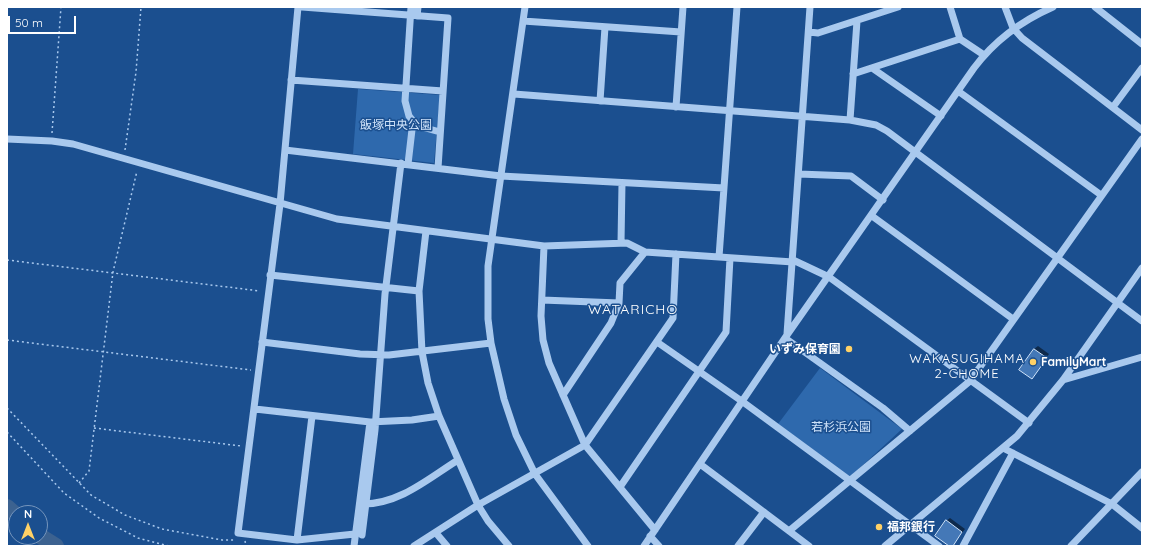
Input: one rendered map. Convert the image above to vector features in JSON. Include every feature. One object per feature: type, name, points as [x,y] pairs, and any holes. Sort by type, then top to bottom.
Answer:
[{"type":"street","points":[[298,7],[280,204],[238,533],[297,540],[359,535]]},
{"type":"street","points":[[302,7],[448,18],[438,168]]},
{"type":"street","points":[[411,7],[414,15]]},
{"type":"street","points":[[418,7],[414,15],[406,88],[406,109],[413,121],[422,127],[440,132]]},
{"type":"street","points":[[525,7],[514,94],[492,240],[488,293],[491,343],[504,399],[516,435],[535,474],[588,546]]},
{"type":"street","points":[[676,107],[683,7]]},
{"type":"street","points":[[719,257],[737,7]]},
{"type":"street","points":[[786,337],[793,261],[810,7]]},
{"type":"street","points":[[809,32],[818,33],[898,7]]},
{"type":"street","points":[[950,7],[960,39],[984,55]]},
{"type":"street","points":[[1005,7],[1013,28],[1022,38],[1142,130]]},
{"type":"street","points":[[644,546],[786,337],[984,55],[1013,28],[1053,7]]},
{"type":"street","points":[[1095,7],[1142,44]]},
{"type":"street","points":[[523,21],[682,32]]},
{"type":"street","points":[[850,120],[856,21]]},
{"type":"street","points":[[600,102],[605,26]]},
{"type":"street","points":[[853,74],[960,39]]},
{"type":"street","points":[[872,68],[941,116]]},
{"type":"street","points":[[1113,107],[1142,68]]},
{"type":"street","points":[[291,80],[443,91]]},
{"type":"street","points":[[958,90],[1101,195]]},
{"type":"street","points":[[514,94],[600,102],[850,120],[876,125],[887,131],[1142,321]]},
{"type":"street","points":[[354,546],[359,535],[382,354],[385,288],[393,227],[413,121]]},
{"type":"street","points":[[789,531],[970,381],[1142,138]]},
{"type":"street","points":[[7,139],[52,141],[73,144],[337,219],[426,232],[544,246],[627,243],[645,252],[793,261],[829,276],[1029,423]]},
{"type":"street","points":[[285,150],[501,176],[724,188]]},
{"type":"street","points":[[799,174],[851,176],[883,200]]},
{"type":"street","points":[[622,183],[622,243]]},
{"type":"street","points":[[872,216],[1013,319]]},
{"type":"street","points":[[426,232],[419,290],[422,352],[428,383],[439,416],[478,505],[488,521],[509,546]]},
{"type":"street","points":[[544,246],[542,300],[543,340],[549,363],[585,444],[620,487],[652,533],[659,546]]},
{"type":"street","points":[[562,395],[612,323],[619,303],[620,283],[645,252]]},
{"type":"street","points":[[414,546],[478,505],[535,474],[585,444],[673,318],[676,254]]},
{"type":"street","points":[[620,487],[726,332],[730,258]]},
{"type":"street","points":[[885,546],[1003,448],[1029,423],[1063,380],[1142,268]]},
{"type":"street","points":[[270,276],[419,290]]},
{"type":"street","points":[[542,300],[619,303]]},
{"type":"street","points":[[786,337],[883,408],[910,431]]},
{"type":"street","points":[[262,342],[360,354],[422,352],[491,343]]},
{"type":"street","points":[[657,342],[743,402],[939,546]]},
{"type":"street","points":[[1063,380],[1142,357]]},
{"type":"street","points":[[255,409],[373,422],[412,420],[439,416]]},
{"type":"street","points":[[297,540],[312,416]]},
{"type":"street","points":[[1003,448],[1112,504],[1142,528]]},
{"type":"street","points":[[963,546],[1013,453]]},
{"type":"street","points":[[363,504],[380,503],[405,495],[458,460]]},
{"type":"street","points":[[700,464],[789,531],[799,543],[809,546]]},
{"type":"street","points":[[1071,546],[1142,472]]},
{"type":"street","points":[[738,546],[764,512]]},
{"type":"street","points":[[436,533],[447,546]]},
{"type":"path","points":[[52,141],[61,7]]},
{"type":"path","points":[[124,158],[136,72],[141,7]]},
{"type":"path","points":[[79,483],[89,470],[113,272],[139,162]]},
{"type":"path","points":[[7,260],[268,292]]},
{"type":"path","points":[[7,340],[259,371]]},
{"type":"path","points":[[7,408],[91,495],[125,515],[162,529],[232,541],[237,539],[238,533]]},
{"type":"path","points":[[94,428],[250,447]]},
{"type":"path","points":[[7,432],[64,493],[99,518],[138,538],[169,546]]},
{"type":"green space","name":"飯塚中央公園","points":[[358,89],[440,95],[434,163],[353,154]]},
{"type":"green space","name":"若杉浜公園","points":[[820,368],[902,429],[850,477],[778,424]]},
{"type":"building","points":[[1034,349],[1047,358],[1032,379],[1019,370]]},
{"type":"building","points":[[946,520],[962,532],[953,546],[949,546],[935,536]]},
{"type":"waterway","points":[[48,541],[56,546]]},
{"type":"place","name":"いずみ保育園","points":[[849,349]]},
{"type":"place","name":"FamilyMart","points":[[1033,362]]},
{"type":"place","name":"福邦銀行","points":[[879,527]]},
{"type":"district","name":"WATARICHO","points":[[633,310]]},
{"type":"district","name":"WAKASUGIHAMA 2-CHOME","points":[[967,366]]}]
